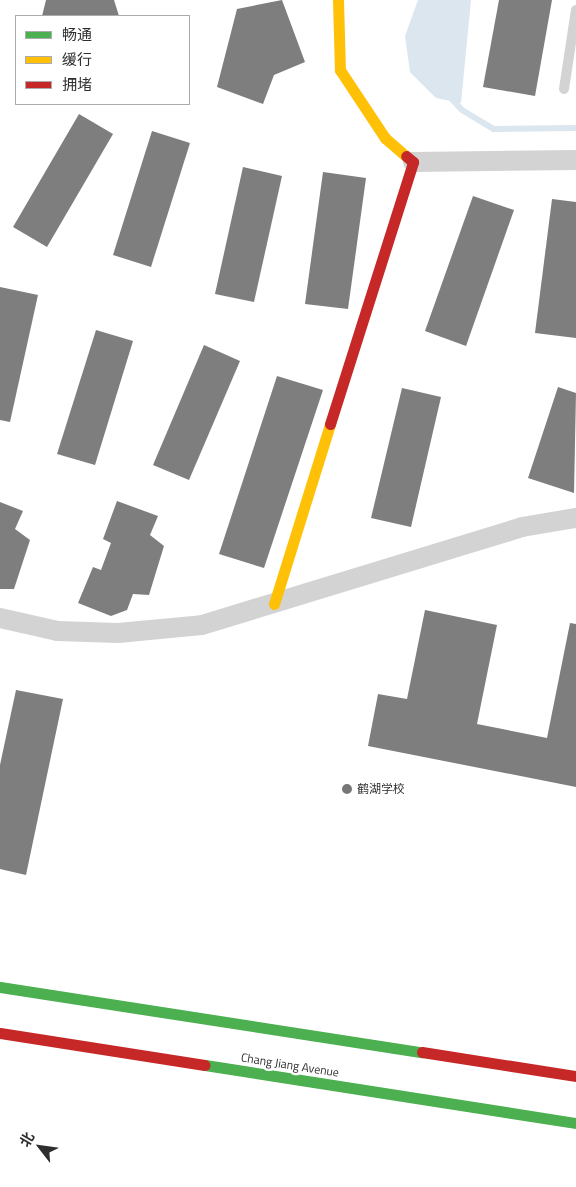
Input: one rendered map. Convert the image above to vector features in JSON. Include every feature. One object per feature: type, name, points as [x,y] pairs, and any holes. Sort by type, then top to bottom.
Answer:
[{"type":"main road","points":[[274,604],[413,162],[385,138],[340,70],[338,0]]},
{"type":"main road","points":[[0,987],[576,1076]]},
{"type":"main road","name":"Chang Jiang Avenue","points":[[0,1033],[576,1123]]},
{"type":"street","points":[[413,162],[576,160]]},
{"type":"street","points":[[0,618],[57,631],[118,633],[202,625],[522,527],[576,518]]},
{"type":"lane","points":[[564,89],[576,10]]},
{"type":"shaded area","points":[[418,0],[471,0],[461,103],[436,98],[410,72],[405,36]]},
{"type":"building","points":[[46,0],[114,0],[119,15],[42,15]]},
{"type":"building","points":[[282,0],[305,62],[274,75],[263,104],[217,87],[237,9]]},
{"type":"building","points":[[499,0],[552,0],[535,96],[483,87]]},
{"type":"building","points":[[79,114],[113,134],[47,247],[13,227]]},
{"type":"building","points":[[152,131],[190,143],[151,267],[113,255]]},
{"type":"building","points":[[243,167],[282,176],[254,302],[215,294]]},
{"type":"building","points":[[323,172],[366,178],[348,309],[305,304]]},
{"type":"building","points":[[473,196],[514,210],[466,346],[425,331]]},
{"type":"building","points":[[552,199],[576,202],[576,338],[535,333]]},
{"type":"building","points":[[0,287],[38,295],[10,422],[0,420]]},
{"type":"building","points":[[96,330],[133,341],[95,465],[57,454]]},
{"type":"building","points":[[204,345],[240,361],[189,480],[153,465]]},
{"type":"building","points":[[277,376],[323,390],[264,568],[219,554]]},
{"type":"building","points":[[558,387],[576,393],[574,493],[528,478]]},
{"type":"building","points":[[402,388],[441,397],[411,527],[371,518]]},
{"type":"building","points":[[117,501],[158,516],[150,535],[164,546],[149,595],[133,594],[127,610],[111,616],[78,603],[93,567],[101,570],[111,543],[103,539]]},
{"type":"building","points":[[0,502],[23,511],[15,529],[30,540],[14,589],[0,589]]},
{"type":"building","points":[[425,610],[497,625],[477,724],[547,738],[570,623],[576,624],[576,787],[368,746],[378,694],[407,699]]},
{"type":"building","points":[[16,690],[63,699],[26,875],[0,869],[0,765]]},
{"type":"waterway","points":[[449,96],[462,110],[494,129],[576,128]]},
{"type":"traffic: fast","points":[[0,987],[422,1052]]},
{"type":"traffic: fast","points":[[205,1065],[576,1123]]},
{"type":"traffic: slow","points":[[338,0],[340,70],[385,138],[406,156]]},
{"type":"traffic: slow","points":[[274,604],[330,424]]},
{"type":"traffic: jam","points":[[330,424],[413,162],[406,156]]},
{"type":"traffic: jam","points":[[0,1033],[205,1065]]},
{"type":"traffic: jam","points":[[422,1052],[576,1076]]},
{"type":"place","name":"鹤湖学校","points":[[347,789]]}]
